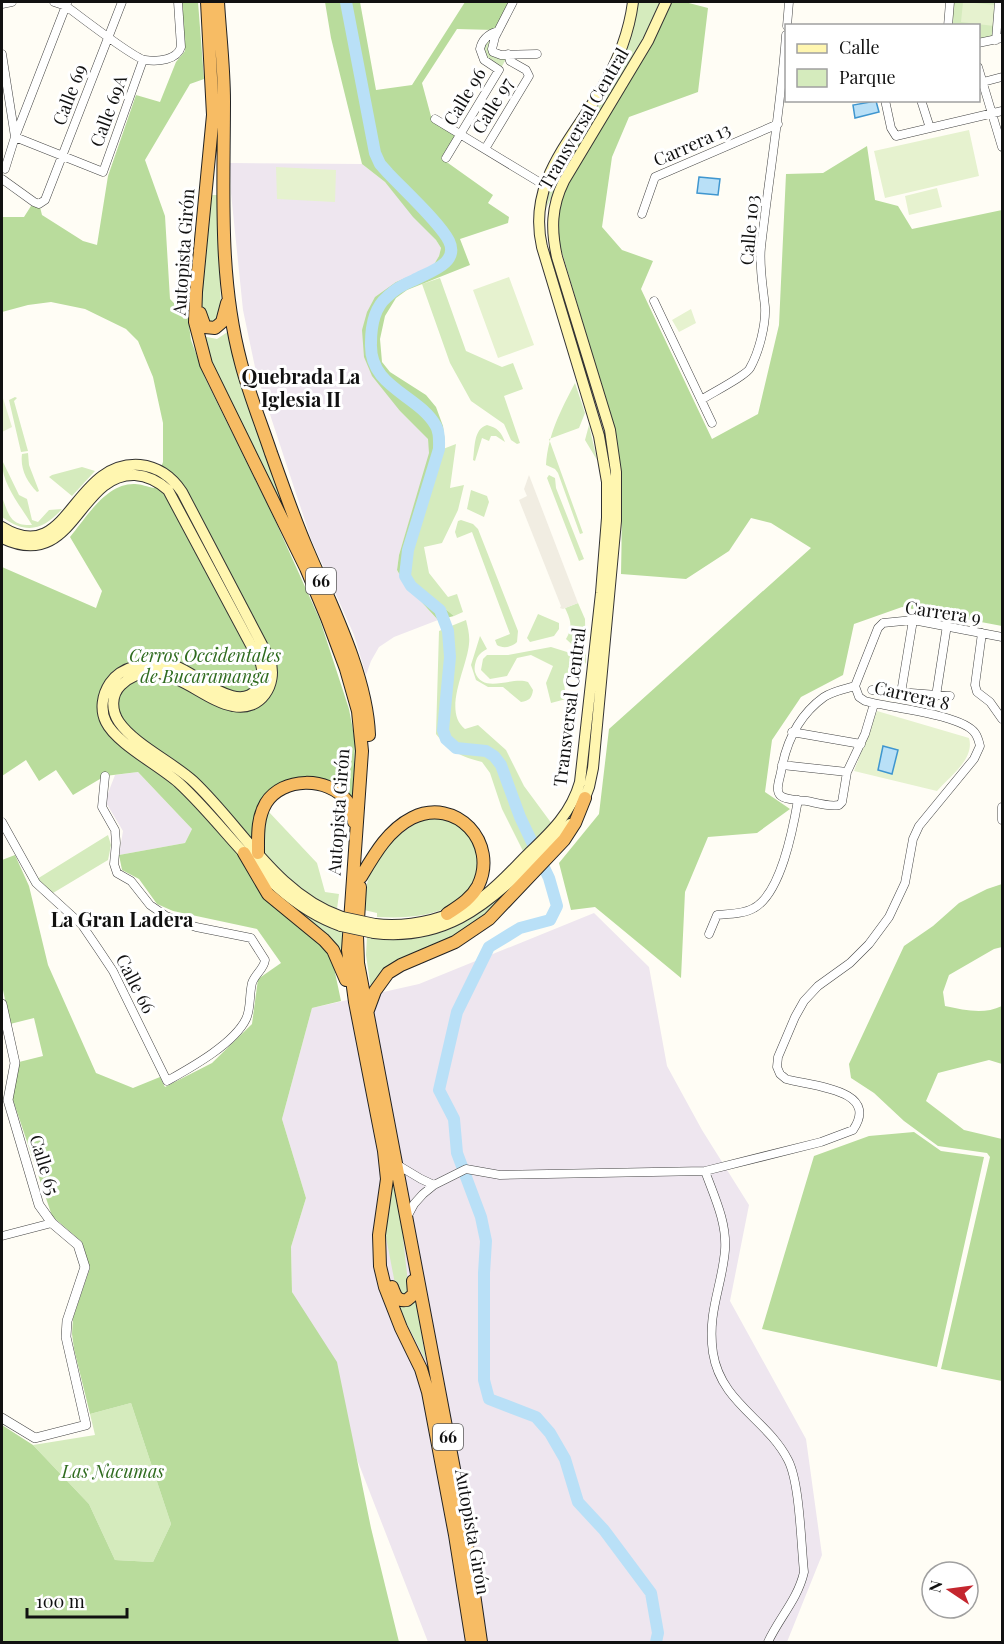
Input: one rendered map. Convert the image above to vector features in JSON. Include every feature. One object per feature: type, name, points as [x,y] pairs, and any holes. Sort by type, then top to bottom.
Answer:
[{"type":"highway","name":"Autopista Girón","points":[[207,2],[213,116],[195,322],[206,364],[309,575],[337,643],[354,696],[362,739],[348,941],[355,1002],[387,1179],[378,1251],[386,1287],[401,1328],[421,1369],[428,1392],[455,1535],[471,1642]]},
{"type":"highway","name":"Autopista Girón","points":[[218,2],[224,101],[222,214],[234,332],[249,390],[297,525],[346,641],[365,704],[369,727],[369,755],[357,946],[367,1011],[465,1528],[481,1642]]},
{"type":"highway","points":[[196,292],[203,325],[211,329],[218,327],[222,322],[229,293]]},
{"type":"highway","points":[[258,853],[259,824],[267,801],[289,786],[308,783],[336,791],[347,801],[352,811],[356,842]]},
{"type":"highway","points":[[367,1011],[375,991],[388,973],[467,936],[489,919],[530,864],[548,846],[570,832],[585,798]]},
{"type":"highway","points":[[361,877],[382,844],[410,819],[428,813],[452,816],[469,827],[476,835],[483,853],[484,865],[474,893],[447,915]]},
{"type":"highway","points":[[244,853],[268,894],[324,939],[333,950],[355,1002]]},
{"type":"highway","points":[[379,1234],[392,1288],[397,1298],[404,1301],[412,1297],[414,1291],[408,1243],[409,1232]]},
{"type":"main road","name":"Transversal Central","points":[[548,846],[568,812],[580,782],[600,604],[607,507],[606,471],[599,436],[540,238],[539,212],[549,171],[599,94],[616,62],[628,29],[633,2]]},
{"type":"main road","name":"Transversal Central","points":[[585,798],[593,768],[614,552],[616,472],[610,430],[557,257],[553,235],[553,216],[557,197],[564,182],[648,41],[666,2]]},
{"type":"main road","points":[[2,538],[25,545],[47,542],[63,532],[96,480],[120,467],[145,466],[169,477],[182,492],[270,660],[273,670],[269,688],[262,698],[251,705],[239,707],[226,704],[181,680],[152,673],[128,680],[120,686],[113,698],[115,715],[123,728],[192,781],[281,879],[318,908],[341,921]]},
{"type":"main road","points":[[2,527],[10,532],[26,536],[47,533],[104,485],[123,476],[143,476],[161,484],[174,498],[261,664],[263,674],[258,689],[242,698],[227,694],[180,667],[159,663],[138,666],[121,672],[107,687],[102,704],[105,720],[115,734],[178,782],[198,801],[271,882],[294,902],[318,917],[403,934],[458,920],[496,895],[530,864]]},
{"type":"main road","points":[[374,928],[408,924],[447,915],[485,895],[530,864]]},
{"type":"street","points":[[2,4],[12,2]]},
{"type":"street","points":[[54,2],[67,4],[143,60],[177,56],[181,46],[178,2]]},
{"type":"street","name":"Calle 69","points":[[2,179],[36,203],[45,200],[122,2]]},
{"type":"street","points":[[513,2],[498,31],[492,49],[496,54],[537,54]]},
{"type":"street","points":[[787,24],[789,2]]},
{"type":"street","points":[[948,24],[950,2]]},
{"type":"street","points":[[980,43],[999,39],[999,2]]},
{"type":"street","points":[[5,169],[15,137],[67,4]]},
{"type":"street","name":"Calle 96","points":[[446,158],[499,70],[484,60],[480,49],[488,34],[498,31]]},
{"type":"street","points":[[2,54],[15,137]]},
{"type":"street","name":"Calle 97","points":[[485,149],[529,76],[526,69],[510,61],[508,54]]},
{"type":"street","name":"Calle 69A","points":[[62,156],[103,172],[143,60]]},
{"type":"street","name":"Calle 103","points":[[701,400],[747,373],[754,360],[764,320],[761,250],[784,91],[785,62]]},
{"type":"street","points":[[1002,77],[981,80],[1002,147]]},
{"type":"street","points":[[885,102],[893,134],[899,136],[1002,111]]},
{"type":"street","points":[[922,102],[930,128]]},
{"type":"street","points":[[435,118],[544,185]]},
{"type":"street","name":"Carrera 13","points":[[642,214],[655,177],[778,124]]},
{"type":"street","points":[[15,137],[62,156]]},
{"type":"street","points":[[654,301],[712,423]]},
{"type":"street","points":[[901,693],[913,620]]},
{"type":"street","name":"Carrera 9","points":[[855,686],[880,624],[885,622],[913,620],[1002,637]]},
{"type":"street","points":[[936,696],[947,625]]},
{"type":"street","points":[[982,633],[975,685],[977,692],[990,702],[1002,719]]},
{"type":"street","points":[[855,686],[826,696],[792,732],[782,765],[779,794],[798,800],[839,805],[842,802],[847,772],[861,744],[874,704]]},
{"type":"street","name":"Carrera 8","points":[[705,1171],[821,1142],[853,1130],[857,1125],[860,1116],[858,1105],[851,1096],[786,1079],[777,1067],[778,1057],[804,1001],[818,986],[850,963],[869,944],[889,917],[905,883],[913,839],[919,826],[974,759],[980,746],[975,732],[966,725],[943,717],[874,704],[859,698],[855,686]]},
{"type":"street","points":[[873,690],[950,696]]},
{"type":"street","points":[[792,732],[861,744]]},
{"type":"street","points":[[782,765],[847,772]]},
{"type":"street","name":"Calle 66","points":[[2,822],[36,883],[82,925],[113,971],[166,1081],[203,1061],[242,1026],[247,1017],[253,980],[265,964],[265,960],[250,938],[196,927],[166,916],[150,905],[131,881],[117,873],[114,864],[115,830],[102,807],[105,776]]},
{"type":"street","points":[[709,934],[717,915],[752,910],[763,902],[772,889],[790,843],[798,800]]},
{"type":"street","name":"Calle 65","points":[[2,1004],[15,1063],[8,1100],[39,1205],[52,1224],[78,1245],[85,1267],[67,1322],[66,1336],[86,1425],[35,1438],[2,1418]]},
{"type":"street","points":[[396,1164],[434,1185]]},
{"type":"street","points":[[407,1217],[414,1204],[434,1185],[466,1169],[500,1175],[705,1171],[724,1224],[725,1250],[711,1319],[713,1353],[717,1368],[729,1392],[743,1410],[776,1441],[789,1462],[795,1491],[804,1572],[792,1603],[768,1642]]},
{"type":"street","points":[[2,1236],[52,1224]]},
{"type":"shaded area","points":[[230,163],[362,164],[385,182],[441,248],[433,266],[396,282],[362,330],[400,411],[428,438],[430,453],[399,555],[397,570],[405,584],[438,620],[394,637],[379,647],[366,675],[354,635],[311,539],[256,372],[243,310]]},
{"type":"shaded area","points":[[529,475],[578,603],[563,609],[560,608],[519,500],[527,496],[524,489]]},
{"type":"shaded area","points":[[138,772],[192,829],[185,843],[119,855],[123,831],[105,801],[115,775]]},
{"type":"shaded area","points":[[594,913],[649,967],[667,1066],[702,1130],[749,1205],[730,1301],[806,1439],[822,1555],[787,1642],[428,1642],[292,1292],[291,1247],[306,1198],[282,1119],[312,1008],[419,984]]},
{"type":"green space","name":"Cerros Occidentales de Bucaramanga","points":[[182,2],[198,2],[204,79],[190,84],[145,160],[165,216],[170,299],[188,318],[191,340],[205,378],[274,518],[320,620],[349,709],[355,741],[353,800],[338,786],[279,785],[253,837],[238,856],[263,897],[323,947],[333,963],[341,1001],[312,1008],[282,1119],[306,1198],[291,1247],[292,1292],[337,1362],[371,1528],[399,1642],[2,1642],[2,1425],[33,1445],[89,1504],[115,1560],[153,1562],[171,1524],[131,1403],[90,1414],[72,1334],[73,1318],[90,1268],[82,1242],[52,1216],[12,1097],[19,1062],[43,1056],[34,1018],[10,1024],[2,985],[2,860],[15,855],[29,886],[48,965],[96,1073],[133,1088],[160,1077],[165,1087],[212,1063],[252,1024],[258,979],[281,963],[257,929],[173,911],[157,904],[139,879],[122,870],[119,855],[185,843],[192,829],[138,772],[105,776],[73,795],[56,770],[39,781],[26,760],[2,776],[2,567],[96,608],[102,591],[70,537],[98,503],[115,489],[135,484],[154,488],[163,462],[163,423],[153,377],[138,341],[126,329],[85,309],[51,302],[2,312],[2,217],[24,217],[31,206],[40,207],[42,215],[83,241],[97,245],[108,176],[136,95],[160,102],[176,62],[185,51]]},
{"type":"green space","points":[[325,2],[360,2],[376,90],[412,85],[465,2],[509,2],[494,30],[457,29],[422,83],[432,120],[456,134],[441,158],[493,195],[488,203],[509,217],[508,223],[460,239],[470,265],[407,290],[396,298],[385,316],[380,339],[382,362],[390,372],[426,395],[436,407],[443,426],[445,443],[417,534],[411,569],[415,582],[454,616],[438,620],[405,584],[397,570],[399,555],[429,453],[428,439],[400,411],[372,376],[364,357],[362,330],[367,312],[375,297],[396,282],[433,266],[441,248],[385,182],[362,164],[331,38]]},
{"type":"green space","points":[[637,2],[662,2],[592,128],[564,170],[546,209],[550,185],[556,169],[610,83]]},
{"type":"green space","points":[[670,2],[685,2],[708,8],[698,92],[629,117],[612,157],[602,227],[622,250],[653,261],[641,289],[712,439],[758,414],[779,325],[786,174],[823,173],[867,146],[875,200],[898,206],[912,229],[1002,210],[1002,626],[902,607],[854,624],[843,675],[801,697],[772,740],[765,792],[790,809],[757,833],[708,837],[685,892],[681,978],[595,907],[571,910],[559,863],[599,814],[609,729],[811,548],[771,523],[751,518],[729,551],[686,579],[621,574],[621,484],[615,431],[556,232],[562,194]]},
{"type":"green space","points":[[951,2],[999,2],[996,40],[980,44],[980,24],[949,24]]},
{"type":"green space","points":[[963,2],[996,5],[994,26],[961,22]]},
{"type":"green space","points":[[492,34],[488,49],[494,57],[506,59],[501,68],[485,54],[485,46]]},
{"type":"green space","points":[[969,130],[979,176],[885,198],[874,151]]},
{"type":"green space","points":[[276,167],[336,170],[335,202],[277,199]]},
{"type":"green space","points":[[937,188],[942,207],[909,215],[905,196]]},
{"type":"green space","points":[[210,195],[217,195],[221,306],[217,321],[209,324],[202,309],[202,296]]},
{"type":"green space","points":[[509,277],[534,345],[498,358],[473,290]]},
{"type":"green space","points":[[440,278],[466,351],[502,367],[513,363],[523,389],[504,396],[520,443],[517,444],[511,440],[504,424],[471,401],[450,363],[422,284]]},
{"type":"green space","points":[[691,309],[696,323],[679,332],[672,320]]},
{"type":"green space","points":[[229,331],[293,533],[215,373],[202,336],[217,339]]},
{"type":"green space","points":[[575,383],[585,413],[579,428],[551,438],[556,422]]},
{"type":"green space","points":[[2,395],[12,427],[2,432]]},
{"type":"green space","points":[[17,398],[14,401],[28,451],[21,452],[9,400]]},
{"type":"green space","points":[[487,425],[499,431],[505,442],[496,436],[491,436],[489,441],[482,438],[475,461],[473,460],[477,435],[482,427]]},
{"type":"green space","points":[[589,425],[597,460],[585,440]]},
{"type":"green space","points":[[550,441],[583,533],[580,534],[558,473],[546,465]]},
{"type":"green space","points":[[456,444],[450,488],[464,485],[458,510],[442,543],[424,547],[429,573],[448,597],[457,594],[463,612],[454,616],[416,583],[412,578],[411,569],[416,536],[443,449]]},
{"type":"green space","points":[[28,453],[29,465],[39,491],[37,492],[27,480],[23,470],[22,454]]},
{"type":"green space","points":[[2,460],[19,495],[27,499],[32,520],[38,522],[49,510],[62,509],[48,522],[34,528],[19,526],[2,517],[2,497],[11,518],[19,524],[32,525],[8,486]]},
{"type":"green space","points":[[82,467],[95,471],[72,496],[49,477],[52,475]]},
{"type":"green space","points":[[549,475],[555,478],[556,488],[584,559],[579,561],[547,478]]},
{"type":"green space","points":[[471,490],[487,496],[489,502],[484,517],[467,509]]},
{"type":"green space","points":[[458,521],[473,524],[478,529],[518,631],[517,642],[510,646],[499,646],[495,640],[510,634],[472,532],[457,538],[455,532]]},
{"type":"green space","points":[[578,603],[585,619],[586,664],[578,650],[566,639],[570,631],[570,624],[565,608]]},
{"type":"green space","points":[[538,614],[559,623],[559,629],[554,636],[530,642],[527,638]]},
{"type":"green space","points":[[466,620],[469,641],[456,701],[458,721],[465,729],[478,725],[506,750],[524,786],[552,824],[524,853],[502,809],[490,773],[482,762],[456,752],[436,734],[439,631]]},
{"type":"green space","points":[[480,636],[487,649],[479,655],[476,662],[475,672],[479,679],[491,684],[528,682],[533,690],[528,700],[521,702],[503,687],[488,687],[476,680],[471,665]]},
{"type":"green space","points":[[551,647],[567,652],[572,657],[576,674],[569,676],[564,683],[566,699],[551,703],[546,683],[553,666],[531,655],[517,658],[507,676],[490,679],[481,670],[483,659],[487,655],[508,655]]},
{"type":"green space","points":[[877,711],[969,738],[970,746],[965,760],[937,791],[854,771]]},
{"type":"green space","points":[[268,811],[317,863],[325,892],[339,894],[337,909],[305,894],[263,852],[264,819]]},
{"type":"green space","points":[[428,818],[445,820],[462,827],[475,844],[478,863],[473,882],[468,890],[453,904],[426,915],[377,917],[377,913],[364,910],[368,881],[379,858],[401,834]]},
{"type":"green space","points":[[108,835],[111,845],[108,860],[53,893],[37,879]]},
{"type":"green space","points":[[530,868],[474,927],[371,990],[366,955],[367,936],[466,919],[483,910]]},
{"type":"green space","points":[[1002,884],[1002,947],[994,949],[949,975],[943,992],[945,1006],[981,1011],[1002,1006],[1002,1064],[989,1060],[938,1073],[926,1101],[964,1130],[1002,1139],[1002,1381],[941,1369],[990,1157],[987,1153],[938,1146],[904,1121],[874,1093],[851,1078],[849,1064],[904,946],[933,926],[959,903]]},
{"type":"green space","points":[[283,902],[342,932],[343,954],[323,931]]},
{"type":"green space","points":[[384,1131],[399,1201],[409,1292],[405,1296],[400,1296],[396,1289],[385,1232]]},
{"type":"green space","points":[[914,1132],[941,1151],[984,1157],[937,1367],[762,1329],[814,1156],[869,1136]]},
{"type":"green space","points":[[415,1296],[426,1361],[397,1305],[403,1307],[410,1304]]},
{"type":"green space","name":"Las Nacumas","points":[[131,1403],[171,1524],[153,1562],[115,1560],[89,1504],[33,1445],[95,1435],[90,1414]]},
{"type":"water","points":[[876,102],[879,112],[855,118],[853,105]]},
{"type":"water","points":[[699,177],[720,179],[718,195],[697,193]]},
{"type":"water","points":[[883,746],[898,750],[892,774],[878,770]]},
{"type":"waterway","points":[[346,2],[375,153],[380,164],[438,225],[449,241],[451,249],[450,256],[441,266],[399,287],[383,301],[376,312],[372,330],[372,358],[378,370],[386,381],[428,415],[439,434],[439,449],[408,550],[405,576],[411,586],[440,610],[448,631],[450,657],[443,730],[446,739],[456,748],[486,751],[494,756],[501,765],[520,817],[549,878],[557,906],[550,920],[520,928],[489,947],[457,1012],[439,1090],[454,1119],[457,1153],[481,1217],[486,1241],[484,1380],[489,1399],[536,1417],[550,1433],[565,1459],[578,1502],[604,1530],[651,1593],[658,1633],[656,1642]]},
{"type":"district","name":"Quebrada La Iglesia II","points":[[301,388]]},
{"type":"district","name":"La Gran Ladera","points":[[122,920]]}]
